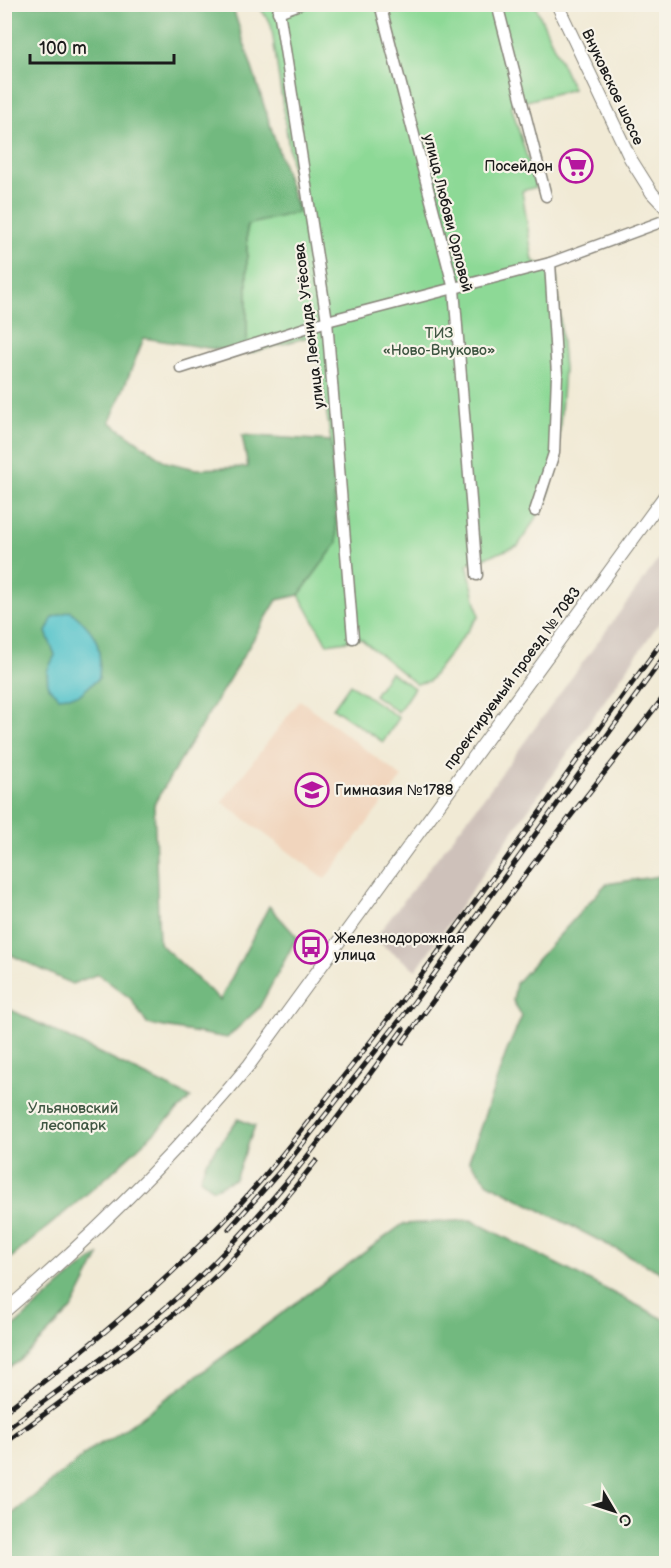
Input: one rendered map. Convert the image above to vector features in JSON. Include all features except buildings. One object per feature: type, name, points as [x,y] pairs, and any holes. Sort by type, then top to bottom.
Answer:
[{"type":"main road","name":"Внуковское шоссе","points":[[557,4],[630,158],[652,193],[666,208]]},
{"type":"main road","name":"проектируемый проезд № 7083","points":[[4,1312],[118,1210],[200,1125],[249,1065],[666,494]]},
{"type":"street","points":[[278,8],[300,4]]},
{"type":"street","name":"улица Любови Орловой","points":[[380,4],[454,289],[477,575]]},
{"type":"street","points":[[496,4],[546,196]]},
{"type":"street","name":"улица Леонида Утёсова","points":[[278,8],[327,321],[353,638]]},
{"type":"street","points":[[181,368],[327,321],[550,264],[666,220]]},
{"type":"street","points":[[535,511],[554,453],[558,375],[550,264]]},
{"type":"shaded area","points":[[666,549],[666,613],[416,970],[374,939],[482,800]]},
{"type":"shaded area","name":"Гимназия №1788","points":[[300,700],[402,777],[325,879],[222,802]]},
{"type":"green space","points":[[4,5],[232,5],[298,212],[247,225],[247,354],[144,338],[110,422],[166,462],[196,469],[248,467],[242,435],[331,441],[337,543],[299,595],[277,600],[154,804],[159,943],[220,1000],[269,906],[297,937],[259,1008],[227,1038],[147,1024],[131,999],[98,974],[72,984],[5,952]]},
{"type":"green space","name":"ТИЗ «Ново-Внуково»","points":[[258,5],[535,5],[573,89],[511,105],[536,187],[522,191],[533,261],[556,270],[564,369],[559,439],[547,501],[518,546],[467,564],[479,616],[429,681],[416,684],[361,639],[327,644],[299,595],[336,543],[331,441],[315,335],[247,354],[247,225],[298,211],[271,24]]},
{"type":"green space","points":[[390,672],[414,688],[398,712],[374,695]]},
{"type":"green space","points":[[350,684],[399,718],[383,742],[333,708]]},
{"type":"green space","points":[[666,875],[666,1275],[488,1183],[469,1160],[506,1053],[522,1016],[513,1001],[516,983],[606,884]]},
{"type":"green space","name":"Ульяновский лесопарк","points":[[5,1007],[191,1098],[108,1176],[5,1263]]},
{"type":"green space","points":[[238,1119],[255,1126],[235,1179],[213,1189],[200,1178],[206,1162]]},
{"type":"green space","points":[[471,1220],[666,1320],[666,1563],[5,1563],[5,1520],[94,1447],[111,1439],[403,1224]]},
{"type":"green space","points":[[100,1254],[72,1309],[20,1361],[5,1370],[5,1334],[77,1271]]},
{"type":"water","points":[[70,611],[92,632],[96,640],[100,656],[99,678],[79,695],[59,697],[48,687],[47,671],[55,655],[46,632],[53,617]]},
{"type":"railway","points":[[4,1412],[61,1368],[144,1298],[197,1249],[256,1186],[431,962],[666,636]]},
{"type":"railway","points":[[229,1229],[290,1160],[414,1002],[666,654]]},
{"type":"railway","points":[[403,1042],[534,863],[666,694]]},
{"type":"railway","points":[[4,1431],[138,1330],[212,1264],[299,1167],[403,1029]]},
{"type":"railway","points":[[4,1444],[117,1360],[199,1292],[248,1242],[316,1161]]},
{"type":"place","name":"Посейдон","points":[[576,166]]},
{"type":"place","name":"Гимназия №1788","points":[[312,790]]},
{"type":"place","name":"Железнодорожная улица","points":[[311,947]]}]
